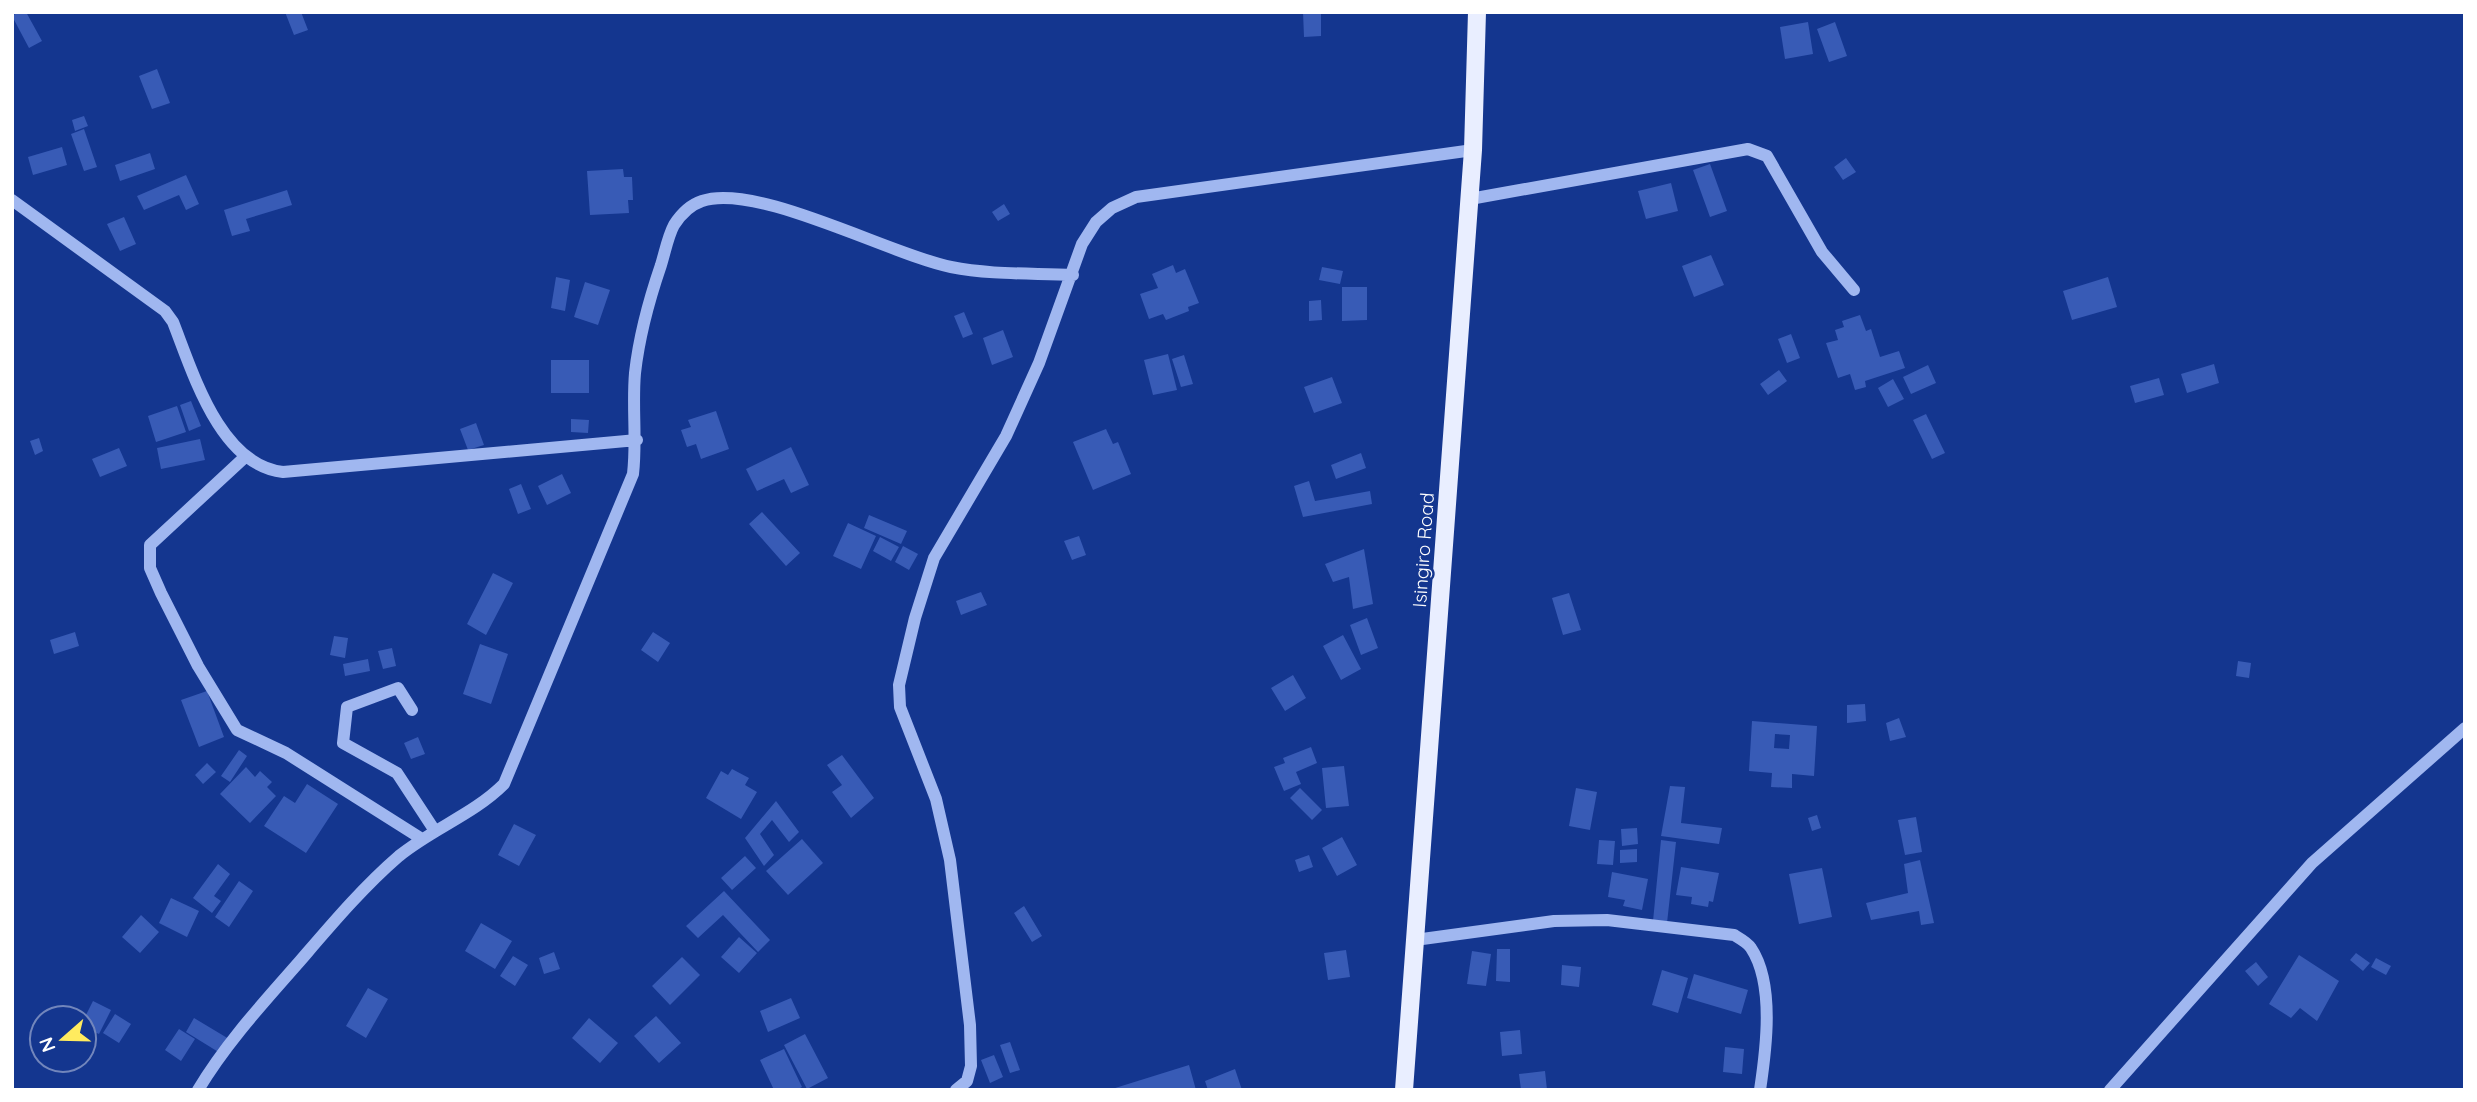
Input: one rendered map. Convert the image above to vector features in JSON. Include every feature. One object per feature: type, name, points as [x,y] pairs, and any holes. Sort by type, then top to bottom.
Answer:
[{"type":"main road","name":"Isingiro Road","points":[[1404,1090],[1474,150],[1477,12]]},
{"type":"street","points":[[1470,199],[1748,149],[1759,151],[1767,156],[1822,252],[1854,290]]},
{"type":"street","points":[[956,1090],[967,1085],[971,1066],[970,1025],[945,832],[924,764],[900,707],[899,685],[915,618],[934,558],[1006,436],[1073,275],[1082,244],[1096,222],[1112,208],[1136,197],[1474,150]]},
{"type":"street","points":[[198,1090],[255,1012],[340,916],[397,858],[422,839],[489,799],[504,784],[550,667],[625,498],[633,474],[637,440],[635,374],[649,302],[673,226],[685,211],[701,201],[721,197],[803,215],[925,261],[954,268],[1073,275]]},
{"type":"street","points":[[12,200],[165,311],[173,323],[212,414],[245,457],[267,471],[283,472],[637,440]]},
{"type":"street","points":[[245,457],[150,545],[150,568],[161,593],[211,689],[237,730],[279,749],[422,839]]},
{"type":"street","points":[[412,710],[398,688],[347,707],[343,743],[397,773],[435,831]]},
{"type":"street","points":[[2110,1090],[2312,863],[2465,728]]},
{"type":"street","points":[[1415,940],[1554,921],[1607,920],[1734,934],[1751,947],[1765,995],[1767,1037],[1760,1090]]},
{"type":"building","points":[[18,12],[26,12],[42,41],[29,48],[12,16]]},
{"type":"building","points":[[285,12],[301,12],[308,30],[294,35]]},
{"type":"building","points":[[1303,12],[1321,12],[1321,36],[1304,37]]},
{"type":"building","points":[[1808,22],[1813,54],[1785,59],[1780,27]]},
{"type":"building","points":[[1835,22],[1847,56],[1829,62],[1817,29]]},
{"type":"building","points":[[157,69],[170,103],[152,109],[139,76]]},
{"type":"building","points":[[84,116],[88,126],[75,131],[72,120]]},
{"type":"building","points":[[84,129],[97,167],[84,171],[71,134]]},
{"type":"building","points":[[62,147],[67,165],[33,175],[28,157]]},
{"type":"building","points":[[150,153],[155,169],[120,181],[115,165]]},
{"type":"building","points":[[1846,158],[1856,172],[1843,180],[1834,167]]},
{"type":"building","points":[[1710,164],[1727,211],[1710,217],[1693,170]]},
{"type":"building","points":[[623,169],[624,177],[632,177],[633,200],[628,200],[629,213],[590,215],[587,171]]},
{"type":"building","points":[[186,175],[199,204],[186,210],[179,195],[144,210],[137,196]]},
{"type":"building","points":[[1671,183],[1678,211],[1646,219],[1638,191]]},
{"type":"building","points":[[287,190],[292,205],[246,219],[250,231],[232,236],[224,210]]},
{"type":"building","points":[[1004,204],[1010,214],[998,221],[992,212]]},
{"type":"building","points":[[124,217],[136,244],[120,251],[107,224]]},
{"type":"building","points":[[1711,255],[1724,285],[1694,297],[1682,266]]},
{"type":"building","points":[[1173,265],[1176,273],[1185,269],[1199,303],[1188,307],[1189,311],[1166,320],[1163,314],[1149,319],[1140,294],[1158,288],[1152,274]]},
{"type":"building","points":[[1322,267],[1343,271],[1340,284],[1319,280]]},
{"type":"building","points":[[556,277],[570,280],[565,311],[551,308]]},
{"type":"building","points":[[2108,277],[2117,307],[2072,320],[2063,291]]},
{"type":"building","points":[[585,282],[610,290],[598,325],[574,317]]},
{"type":"building","points":[[1342,287],[1367,287],[1367,320],[1342,321]]},
{"type":"building","points":[[1321,300],[1322,320],[1309,321],[1309,301]]},
{"type":"building","points":[[964,312],[973,334],[963,338],[954,316]]},
{"type":"building","points":[[1860,315],[1866,331],[1871,329],[1880,357],[1899,351],[1905,368],[1865,381],[1866,387],[1855,390],[1850,374],[1838,378],[1826,343],[1838,340],[1835,330],[1844,327],[1842,321]]},
{"type":"building","points":[[1003,330],[1013,357],[992,365],[983,338]]},
{"type":"building","points":[[1791,334],[1800,358],[1787,363],[1778,339]]},
{"type":"building","points":[[1168,354],[1177,390],[1153,395],[1144,360]]},
{"type":"building","points":[[1184,355],[1193,384],[1181,387],[1172,359]]},
{"type":"building","points":[[551,360],[589,360],[589,393],[551,393]]},
{"type":"building","points":[[2214,364],[2219,383],[2187,393],[2181,374]]},
{"type":"building","points":[[1928,365],[1936,383],[1911,394],[1903,377]]},
{"type":"building","points":[[1779,370],[1787,381],[1768,395],[1760,384]]},
{"type":"building","points":[[1332,377],[1342,403],[1314,413],[1304,387]]},
{"type":"building","points":[[2159,378],[2164,395],[2135,403],[2130,386]]},
{"type":"building","points":[[1893,379],[1904,399],[1888,407],[1878,388]]},
{"type":"building","points":[[191,401],[201,426],[189,431],[180,405]]},
{"type":"building","points":[[177,406],[186,432],[156,442],[148,416]]},
{"type":"building","points":[[716,411],[729,449],[701,459],[696,444],[687,447],[681,430],[691,427],[688,420]]},
{"type":"building","points":[[1926,414],[1945,453],[1932,459],[1913,420]]},
{"type":"building","points":[[571,419],[589,420],[588,433],[571,432]]},
{"type":"building","points":[[476,423],[484,445],[468,450],[460,429]]},
{"type":"building","points":[[1106,429],[1113,444],[1118,442],[1131,474],[1093,490],[1073,442]]},
{"type":"building","points":[[39,438],[43,451],[35,455],[30,441]]},
{"type":"building","points":[[200,439],[205,460],[161,469],[157,448]]},
{"type":"building","points":[[791,447],[809,485],[791,493],[784,479],[757,491],[746,469]]},
{"type":"building","points":[[119,448],[127,466],[100,477],[92,459]]},
{"type":"building","points":[[1361,453],[1366,468],[1336,479],[1331,465]]},
{"type":"building","points":[[562,474],[571,493],[547,505],[538,486]]},
{"type":"building","points":[[1309,481],[1315,501],[1370,491],[1372,504],[1303,517],[1294,486]]},
{"type":"building","points":[[521,484],[531,509],[518,514],[509,489]]},
{"type":"building","points":[[762,512],[800,553],[786,566],[749,524]]},
{"type":"building","points":[[869,515],[907,531],[901,544],[864,528]]},
{"type":"building","points":[[848,523],[876,536],[861,569],[833,556]]},
{"type":"building","points":[[1079,536],[1086,555],[1072,560],[1064,541]]},
{"type":"building","points":[[880,537],[899,547],[891,561],[873,551]]},
{"type":"building","points":[[903,546],[918,554],[909,570],[895,562]]},
{"type":"building","points":[[1364,549],[1373,604],[1353,609],[1349,577],[1333,582],[1325,564]]},
{"type":"building","points":[[493,573],[513,583],[486,635],[467,624]]},
{"type":"building","points":[[981,592],[987,605],[961,615],[956,601]]},
{"type":"building","points":[[1569,593],[1581,630],[1563,635],[1552,598]]},
{"type":"building","points":[[1367,618],[1378,648],[1361,655],[1350,625]]},
{"type":"building","points":[[75,632],[79,646],[54,654],[50,640]]},
{"type":"building","points":[[653,632],[670,643],[658,662],[641,650]]},
{"type":"building","points":[[1343,635],[1361,669],[1341,680],[1323,646]]},
{"type":"building","points":[[334,636],[348,638],[345,658],[330,655]]},
{"type":"building","points":[[480,644],[508,654],[491,704],[463,694]]},
{"type":"building","points":[[392,648],[396,666],[383,669],[378,651]]},
{"type":"building","points":[[368,659],[370,671],[345,676],[343,664]]},
{"type":"building","points":[[2238,661],[2251,663],[2249,678],[2236,676]]},
{"type":"building","points":[[1293,675],[1306,698],[1285,711],[1271,688]]},
{"type":"building","points":[[207,691],[224,737],[199,747],[181,700]]},
{"type":"building","points":[[1865,704],[1866,721],[1847,723],[1847,705]]},
{"type":"building","points":[[1899,718],[1906,737],[1890,741],[1886,723]]},
{"type":"building","points":[[1752,721],[1817,726],[1814,776],[1792,774],[1792,788],[1771,787],[1772,773],[1749,771]],"holes":[[[1775,734],[1790,735],[1789,749],[1774,748]]]},
{"type":"building","points":[[418,737],[425,754],[411,759],[404,743]]},
{"type":"building","points":[[1311,747],[1317,763],[1296,772],[1301,784],[1284,791],[1274,767],[1285,763],[1283,758]]},
{"type":"building","points":[[239,750],[247,756],[230,782],[221,776]]},
{"type":"building","points":[[842,755],[874,798],[851,818],[832,792],[842,785],[827,765]]},
{"type":"building","points":[[207,763],[216,772],[203,784],[195,775]]},
{"type":"building","points":[[1344,766],[1349,806],[1326,808],[1322,768]]},
{"type":"building","points":[[246,767],[255,777],[260,771],[272,782],[267,787],[276,796],[250,823],[220,794]]},
{"type":"building","points":[[732,769],[749,778],[745,785],[757,792],[741,819],[706,798],[721,771],[728,775]]},
{"type":"building","points":[[307,784],[338,804],[306,853],[264,826],[284,796],[295,803]]},
{"type":"building","points":[[1670,786],[1685,787],[1681,823],[1722,828],[1719,844],[1661,836]]},
{"type":"building","points":[[1300,788],[1322,810],[1312,820],[1290,798]]},
{"type":"building","points":[[1576,788],[1597,792],[1590,830],[1569,826]]},
{"type":"building","points":[[776,801],[799,832],[789,842],[772,820],[760,834],[774,855],[764,866],[745,838]]},
{"type":"building","points":[[1817,815],[1821,828],[1812,831],[1808,818]]},
{"type":"building","points":[[1916,817],[1922,852],[1905,855],[1898,820]]},
{"type":"building","points":[[514,824],[536,835],[519,866],[498,855]]},
{"type":"building","points":[[1637,828],[1638,844],[1622,846],[1621,829]]},
{"type":"building","points":[[1342,837],[1357,865],[1337,876],[1322,848]]},
{"type":"building","points":[[802,839],[823,863],[788,895],[766,871]]},
{"type":"building","points":[[1599,840],[1615,841],[1613,865],[1597,864]]},
{"type":"building","points":[[1661,840],[1676,842],[1667,923],[1653,921]]},
{"type":"building","points":[[1637,849],[1637,862],[1620,863],[1620,850]]},
{"type":"building","points":[[1309,855],[1313,867],[1299,872],[1295,860]]},
{"type":"building","points":[[745,856],[756,868],[732,890],[721,878]]},
{"type":"building","points":[[1920,860],[1934,923],[1921,925],[1919,911],[1871,920],[1866,903],[1908,893],[1904,864]]},
{"type":"building","points":[[218,864],[230,874],[214,896],[221,901],[212,913],[193,898]]},
{"type":"building","points":[[1681,867],[1719,873],[1713,902],[1709,901],[1708,907],[1691,904],[1692,897],[1676,895]]},
{"type":"building","points":[[1822,868],[1832,917],[1799,924],[1789,874]]},
{"type":"building","points":[[1612,872],[1648,879],[1642,910],[1623,906],[1625,900],[1608,897]]},
{"type":"building","points":[[239,881],[253,891],[229,927],[215,917]]},
{"type":"building","points":[[724,891],[770,940],[758,952],[723,915],[698,938],[686,926]]},
{"type":"building","points":[[171,898],[199,911],[187,937],[159,923]]},
{"type":"building","points":[[1024,906],[1042,936],[1032,942],[1014,913]]},
{"type":"building","points":[[141,915],[159,932],[140,953],[122,937]]},
{"type":"building","points":[[481,923],[512,941],[495,969],[465,951]]},
{"type":"building","points":[[739,937],[757,953],[739,973],[721,957]]},
{"type":"building","points":[[1497,949],[1510,949],[1510,982],[1496,981]]},
{"type":"building","points":[[1346,950],[1350,977],[1328,980],[1324,953]]},
{"type":"building","points":[[1472,951],[1491,954],[1486,986],[1467,984]]},
{"type":"building","points":[[554,952],[560,969],[544,974],[539,958]]},
{"type":"building","points":[[2356,953],[2370,963],[2363,971],[2350,960]]},
{"type":"building","points":[[2299,955],[2339,981],[2317,1021],[2300,1008],[2291,1018],[2269,1004]]},
{"type":"building","points":[[513,956],[528,965],[515,986],[500,976]]},
{"type":"building","points":[[682,957],[700,975],[670,1005],[652,986]]},
{"type":"building","points":[[2376,958],[2391,966],[2386,975],[2371,967]]},
{"type":"building","points":[[2256,962],[2268,977],[2258,986],[2245,971]]},
{"type":"building","points":[[1562,965],[1581,967],[1579,987],[1561,985]]},
{"type":"building","points":[[1662,970],[1688,978],[1678,1013],[1652,1005]]},
{"type":"building","points":[[1694,974],[1748,990],[1741,1014],[1687,998]]},
{"type":"building","points":[[368,988],[388,999],[366,1038],[346,1026]]},
{"type":"building","points":[[791,998],[800,1018],[768,1032],[760,1011]]},
{"type":"building","points":[[93,1001],[111,1010],[99,1034],[98,1004],[92,1004]]},
{"type":"building","points":[[115,1014],[131,1024],[119,1043],[103,1033]]},
{"type":"building","points":[[656,1016],[681,1043],[659,1063],[634,1036]]},
{"type":"building","points":[[194,1018],[229,1039],[220,1053],[186,1032]]},
{"type":"building","points":[[589,1018],[618,1043],[600,1063],[572,1038]]},
{"type":"building","points":[[179,1029],[195,1039],[181,1061],[165,1050]]},
{"type":"building","points":[[1520,1030],[1522,1054],[1502,1056],[1500,1032]]},
{"type":"building","points":[[805,1034],[828,1078],[807,1089],[784,1045]]},
{"type":"building","points":[[1010,1042],[1020,1070],[1010,1073],[1000,1045]]},
{"type":"building","points":[[1725,1047],[1744,1049],[1742,1074],[1723,1072]]},
{"type":"building","points":[[784,1049],[802,1087],[796,1090],[774,1090],[760,1060]]},
{"type":"building","points":[[994,1055],[1003,1077],[990,1083],[981,1060]]},
{"type":"building","points":[[1189,1065],[1196,1090],[1112,1090],[1112,1089]]},
{"type":"building","points":[[1235,1069],[1242,1090],[1208,1090],[1205,1081]]},
{"type":"building","points":[[1545,1071],[1547,1090],[1521,1090],[1519,1074]]}]
